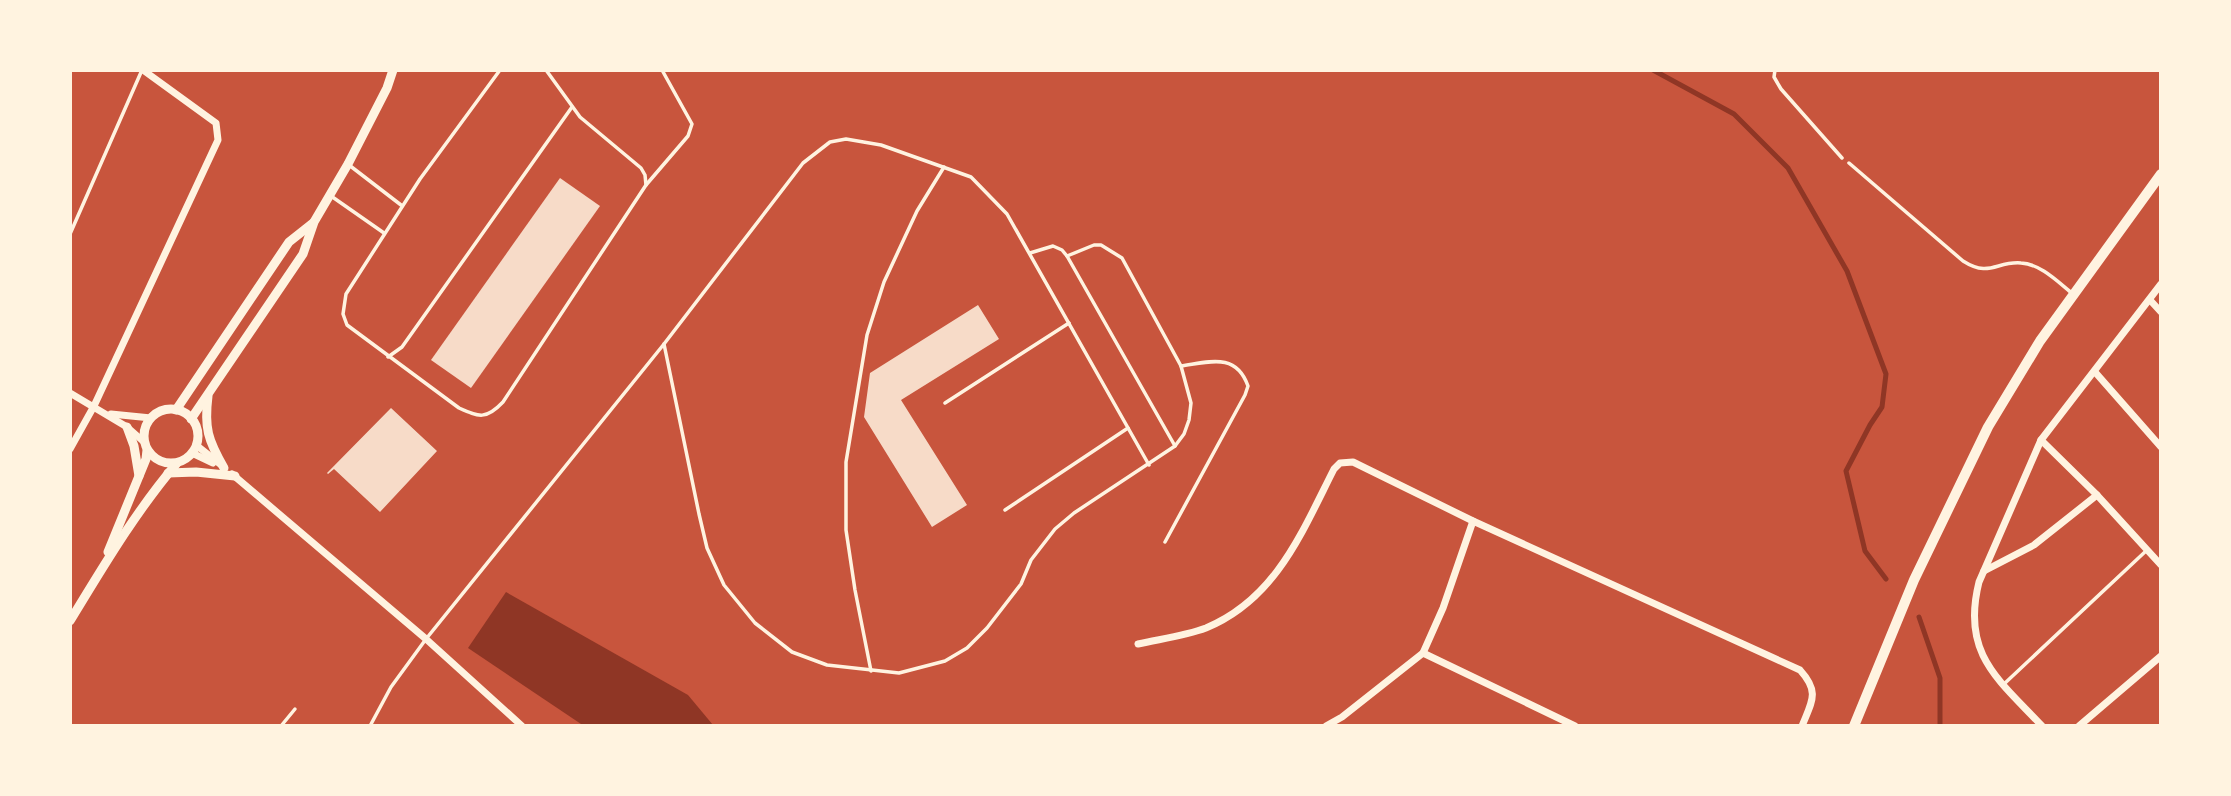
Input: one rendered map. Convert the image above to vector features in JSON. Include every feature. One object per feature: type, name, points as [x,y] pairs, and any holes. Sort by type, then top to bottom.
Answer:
[{"type":"main road","points":[[1854,726],[1914,580],[1987,429],[2040,341],[2161,174]]},
{"type":"street","points":[[70,449],[94,407],[218,140],[216,123],[143,70]]},
{"type":"street","points":[[191,419],[303,254],[314,222],[348,164],[387,88],[393,70]]},
{"type":"street","points":[[176,410],[289,242],[314,222]]},
{"type":"street","points":[[2042,726],[1988,667],[1977,643],[1974,601],[1984,571],[2041,440],[2161,284]]},
{"type":"street","points":[[2150,300],[2161,312]]},
{"type":"street","points":[[2095,372],[2161,447]]},
{"type":"street","points":[[70,393],[127,427],[160,461],[177,463]]},
{"type":"street","points":[[208,394],[206,430],[229,472]]},
{"type":"street","points":[[70,621],[101,569],[168,473],[194,449],[196,427],[191,419],[176,410],[167,410],[151,418],[146,425],[146,446],[139,477],[101,569]]},
{"type":"street","points":[[107,413],[151,418]]},
{"type":"street","points":[[127,427],[134,446],[139,477]]},
{"type":"street","points":[[2041,440],[2097,495],[2161,565]]},
{"type":"street","points":[[194,449],[229,472],[426,639],[522,726]]},
{"type":"street","points":[[1138,644],[1205,629],[1231,615],[1254,597],[1288,560],[1335,469],[1340,463],[1353,462],[1474,521],[1800,670],[1810,682],[1814,696],[1802,726]]},
{"type":"street","points":[[168,473],[229,472]]},
{"type":"street","points":[[1984,571],[2034,545],[2097,495]]},
{"type":"street","points":[[1326,726],[1342,717],[1423,653],[1443,608],[1474,521]]},
{"type":"street","points":[[1423,653],[1575,726]]},
{"type":"street","points":[[2079,726],[2161,656]]},
{"type":"lane","points":[[70,234],[143,70]]},
{"type":"lane","points":[[500,70],[384,233],[346,294],[343,314],[347,325],[388,357],[459,408],[476,416],[494,412],[510,391],[646,186],[688,136],[692,124],[662,70]]},
{"type":"lane","points":[[546,70],[580,117],[641,168],[646,186]]},
{"type":"lane","points":[[1775,70],[1774,77],[1780,89],[1842,158]]},
{"type":"lane","points":[[388,357],[402,346],[572,107]]},
{"type":"lane","points":[[370,726],[391,687],[426,639],[664,344],[803,163],[830,142],[846,139],[881,145],[971,177],[992,195],[1007,214],[1030,253],[1149,465]]},
{"type":"lane","points":[[1849,163],[1975,269],[2001,267],[2019,262],[2032,265],[2043,270],[2074,295]]},
{"type":"lane","points":[[348,164],[402,206]]},
{"type":"lane","points":[[871,671],[846,530],[846,462],[867,335],[884,282],[918,211],[944,167]]},
{"type":"lane","points":[[330,195],[384,233]]},
{"type":"lane","points":[[664,344],[705,537],[724,585],[755,623],[792,652],[827,665],[899,673],[945,661],[967,648],[987,628],[1021,584],[1031,560],[1055,529],[1074,513],[1175,446],[1186,427],[1191,403],[1181,366],[1122,258],[1101,244],[1067,256]]},
{"type":"lane","points":[[1030,253],[1054,246],[1067,256],[1175,446]]},
{"type":"lane","points":[[945,403],[1069,323]]},
{"type":"lane","points":[[1165,542],[1248,386],[1238,369],[1229,362],[1214,361],[1181,366]]},
{"type":"lane","points":[[1006,510],[1128,428]]},
{"type":"lane","points":[[2004,684],[2147,550]]},
{"type":"lane","points":[[281,726],[295,709]]},
{"type":"shaded area","points":[[506,592],[688,695],[713,725],[584,726],[468,648]]},
{"type":"building","points":[[560,178],[600,206],[471,388],[431,360]]},
{"type":"building","points":[[978,305],[999,339],[901,400],[967,505],[932,527],[864,417],[870,373]]},
{"type":"building","points":[[391,408],[437,451],[380,512],[334,469],[327,473]]},
{"type":"waterway","points":[[1653,70],[1734,114],[1788,168],[1847,271],[1886,374],[1882,407],[1846,471],[1865,551],[1886,579]]},
{"type":"waterway","points":[[1919,617],[1940,678],[1940,726]]}]
